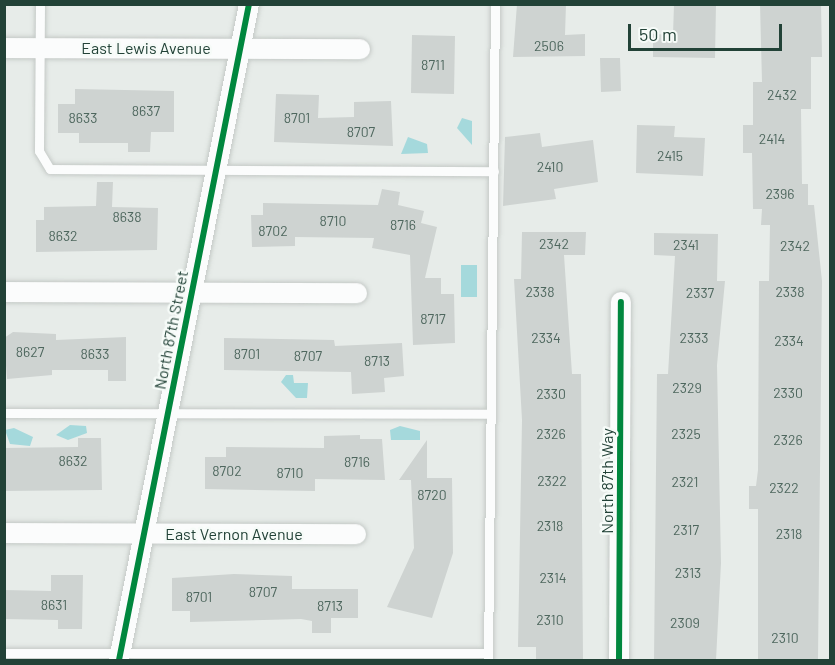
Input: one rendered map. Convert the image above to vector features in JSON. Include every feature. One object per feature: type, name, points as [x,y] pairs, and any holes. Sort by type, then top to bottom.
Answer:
[{"type":"street","name":"North 87th Street","points":[[120,657],[249,4]]},
{"type":"street","name":"East Lewis Avenue","points":[[4,48],[360,49]]},
{"type":"street","points":[[4,292],[357,293]]},
{"type":"street","name":"North 87th Way","points":[[619,660],[621,302]]},
{"type":"street","name":"East Vernon Avenue","points":[[4,534],[356,534]]},
{"type":"lane","points":[[40,4],[39,151],[44,165],[58,171],[494,171]]},
{"type":"lane","points":[[4,653],[120,657],[488,657],[495,4]]},
{"type":"lane","points":[[4,414],[489,414]]},
{"type":"water","points":[[462,118],[472,121],[472,145],[457,128]]},
{"type":"water","points":[[408,137],[427,144],[428,153],[401,154]]},
{"type":"water","points":[[461,265],[477,265],[477,297],[461,297]]},
{"type":"water","points":[[286,375],[293,375],[294,383],[308,383],[307,398],[296,398],[281,382]]},
{"type":"water","points":[[70,425],[86,426],[87,433],[68,440],[56,435]]},
{"type":"water","points":[[400,426],[420,431],[420,440],[391,440],[390,430]]},
{"type":"water","points":[[14,428],[33,437],[30,446],[10,444],[5,430]]},
{"type":"building","points":[[517,4],[566,4],[565,35],[585,34],[585,56],[513,57]]},
{"type":"building","points":[[674,4],[716,4],[715,58],[653,57],[653,34],[673,35]]},
{"type":"building","points":[[760,4],[821,4],[822,57],[811,57],[811,109],[801,109],[802,184],[808,184],[808,205],[814,205],[822,281],[818,660],[758,660],[758,509],[749,509],[749,486],[756,486],[758,470],[759,281],[769,281],[770,225],[761,225],[762,209],[753,209],[752,153],[743,153],[743,125],[753,125],[753,82],[762,82]]},
{"type":"building","points":[[412,35],[455,36],[454,94],[411,93]]},
{"type":"building","points":[[600,58],[620,58],[621,91],[601,92]]},
{"type":"building","points":[[75,89],[174,91],[174,132],[151,132],[150,152],[128,152],[128,143],[79,143],[79,133],[58,133],[58,104],[75,104]]},
{"type":"building","points":[[276,94],[319,95],[318,118],[354,117],[354,102],[391,101],[393,146],[274,142]]},
{"type":"building","points":[[637,125],[675,126],[674,137],[705,138],[703,176],[636,173]]},
{"type":"building","points":[[540,133],[542,147],[593,140],[598,182],[554,189],[556,199],[503,206],[505,137]]},
{"type":"building","points":[[97,182],[113,182],[112,207],[158,208],[157,250],[36,252],[36,220],[44,220],[44,207],[96,206]]},
{"type":"building","points":[[382,189],[400,192],[398,205],[424,211],[421,223],[437,227],[425,278],[441,278],[441,294],[454,294],[455,343],[413,345],[410,255],[372,248],[374,238],[295,237],[295,246],[252,247],[251,215],[263,215],[263,203],[378,205]]},
{"type":"building","points":[[522,232],[586,232],[585,255],[564,255],[572,374],[581,374],[583,660],[536,660],[536,647],[518,647],[522,420],[514,279],[521,279]]},
{"type":"building","points":[[654,233],[718,234],[717,281],[725,281],[717,365],[721,563],[716,660],[654,660],[657,374],[668,374],[675,256],[654,255]]},
{"type":"building","points":[[13,332],[56,334],[56,340],[126,337],[126,381],[108,381],[108,370],[52,370],[52,375],[7,379],[4,338]]},
{"type":"building","points":[[224,338],[334,340],[335,346],[402,343],[404,376],[384,378],[385,392],[352,394],[351,372],[224,370]]},
{"type":"building","points":[[360,435],[360,439],[382,439],[385,480],[315,479],[315,491],[205,489],[205,457],[226,457],[226,447],[324,448],[324,436]]},
{"type":"building","points":[[78,438],[101,438],[102,490],[4,491],[4,448],[78,447]]},
{"type":"building","points":[[427,440],[427,478],[452,478],[453,553],[432,618],[387,607],[414,548],[411,480],[399,480]]},
{"type":"building","points":[[234,574],[292,576],[292,589],[358,589],[358,618],[331,618],[331,633],[312,633],[312,621],[301,619],[190,622],[190,611],[172,611],[172,578]]},
{"type":"building","points":[[51,575],[83,575],[82,629],[58,629],[58,620],[4,619],[4,590],[51,591]]},
{"type":"cycle path","points":[[119,660],[249,4]]},
{"type":"cycle path","points":[[619,660],[621,302]]}]
